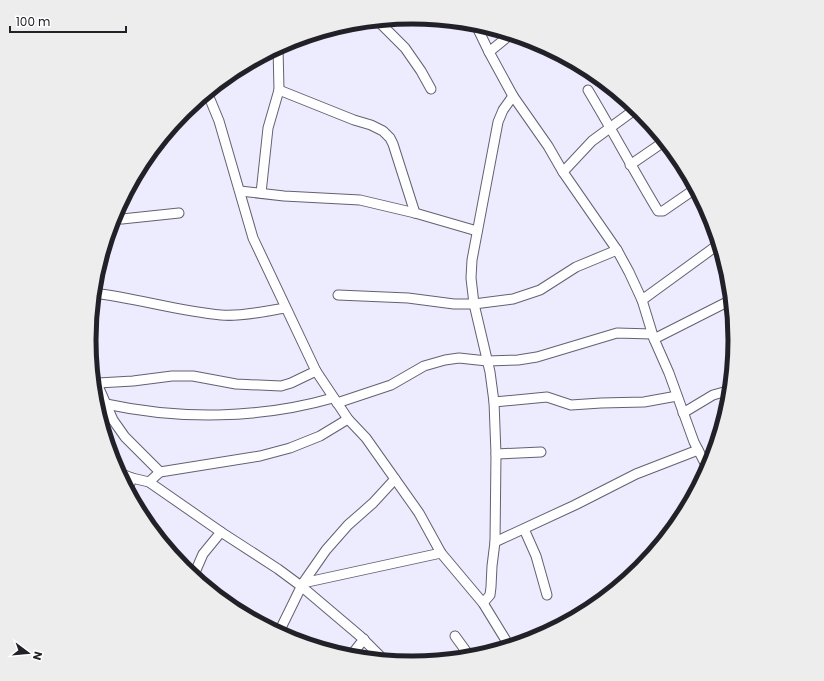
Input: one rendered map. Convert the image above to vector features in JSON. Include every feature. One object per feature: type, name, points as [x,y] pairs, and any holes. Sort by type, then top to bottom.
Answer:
[{"type":"street","points":[[384,26],[405,48],[421,70],[431,89]]},
{"type":"street","points":[[479,31],[513,96],[617,250],[642,300],[653,337],[669,373],[698,450],[704,462]]},
{"type":"street","points":[[489,52],[506,38]]},
{"type":"street","points":[[261,193],[268,128],[279,90],[278,54]]},
{"type":"street","points":[[279,90],[383,131],[390,138],[393,144],[416,213]]},
{"type":"street","points":[[588,90],[610,126],[630,165],[658,211],[663,211],[691,191]]},
{"type":"street","points":[[484,603],[490,595],[495,542],[496,454],[494,402],[487,361],[474,304],[471,278],[472,260],[498,122],[503,110],[513,96]]},
{"type":"street","points":[[209,98],[240,191],[253,238],[316,371],[348,419],[366,438],[419,513],[441,552],[484,603],[507,642]]},
{"type":"street","points":[[563,172],[592,141],[610,126],[631,112]]},
{"type":"street","points":[[630,165],[660,144]]},
{"type":"street","points":[[240,191],[284,196],[360,200],[416,213],[477,231]]},
{"type":"street","points":[[120,219],[179,213]]},
{"type":"street","points":[[642,300],[714,247]]},
{"type":"street","points":[[338,295],[394,297],[454,304],[474,304],[513,299],[530,295],[576,267],[617,250]]},
{"type":"street","points":[[99,294],[123,296],[149,304],[222,315],[236,315],[286,308]]},
{"type":"street","points":[[106,404],[143,411],[206,415],[277,411],[335,400],[391,385],[424,366],[444,360],[459,358],[487,361],[518,360],[537,357],[616,333],[653,337],[726,303]]},
{"type":"street","points":[[98,384],[172,376],[193,376],[236,384],[281,386],[292,383],[316,371]]},
{"type":"street","points":[[683,413],[713,395],[724,392]]},
{"type":"street","points":[[100,394],[113,420],[126,437],[160,472]]},
{"type":"street","points":[[494,402],[547,397],[571,405],[644,402],[677,396]]},
{"type":"street","points":[[149,482],[160,472],[260,456],[290,448],[320,436],[348,419]]},
{"type":"street","points":[[495,542],[636,474],[698,450]]},
{"type":"street","points":[[496,454],[541,452]]},
{"type":"street","points":[[126,476],[149,482],[221,532],[302,584],[364,639],[379,655]]},
{"type":"street","points":[[130,484],[132,478]]},
{"type":"street","points":[[281,628],[302,584],[330,545],[348,525],[373,503],[395,479]]},
{"type":"street","points":[[524,529],[536,556],[547,595]]},
{"type":"street","points":[[196,571],[203,554],[221,532]]},
{"type":"street","points":[[302,584],[441,552]]},
{"type":"street","points":[[455,636],[467,652]]},
{"type":"street","points":[[354,652],[364,639]]}]
